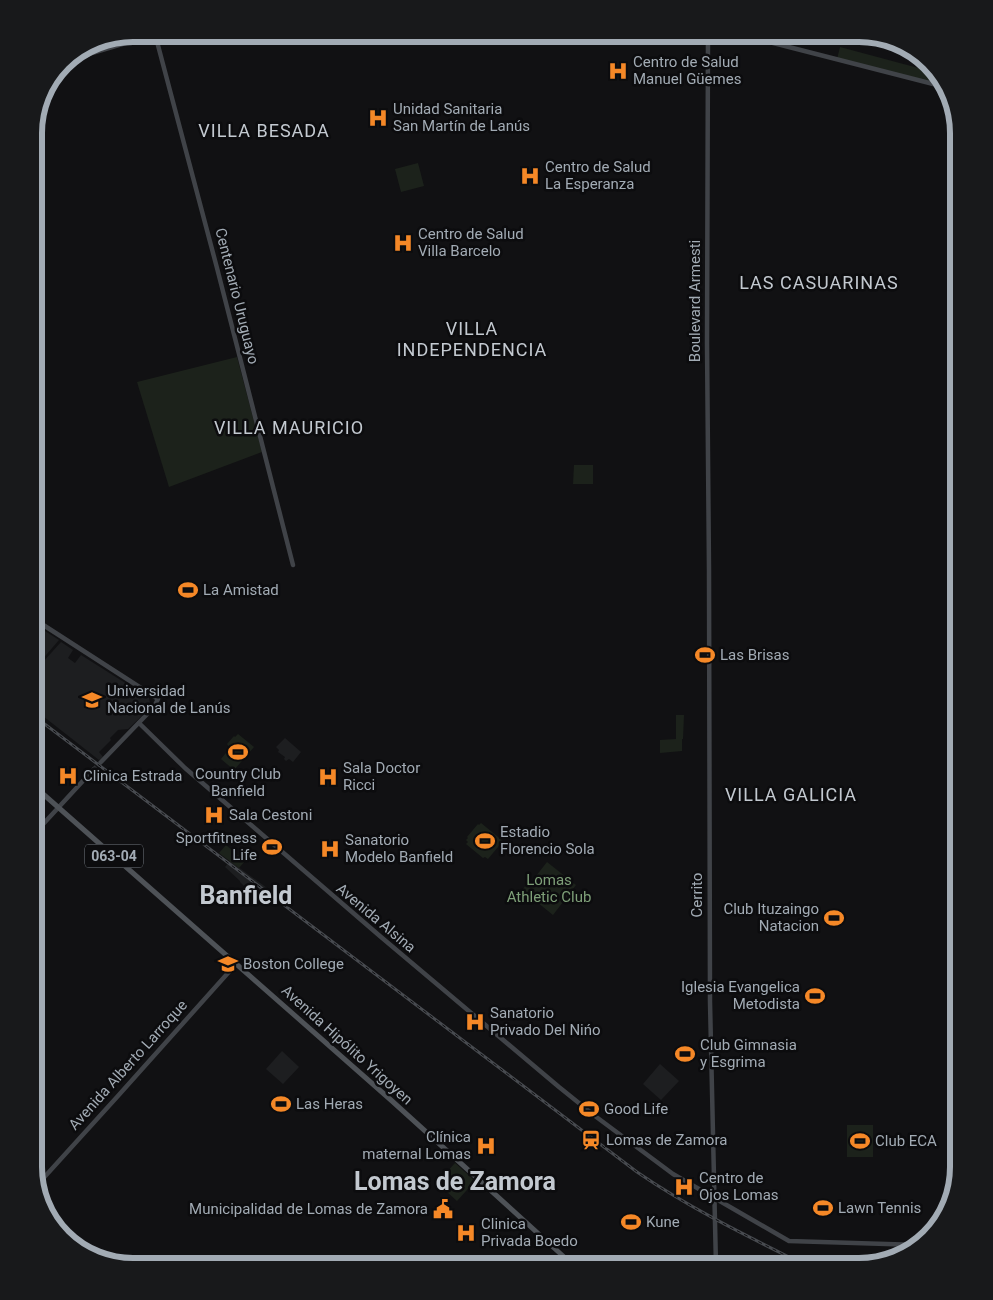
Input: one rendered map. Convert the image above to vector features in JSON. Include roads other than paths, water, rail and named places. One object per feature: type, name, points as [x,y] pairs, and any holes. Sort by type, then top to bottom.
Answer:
[{"type":"main road","name":"Centenario Uruguayo","points":[[157,42],[293,565]]},
{"type":"main road","points":[[92,53],[127,43]]},
{"type":"main road","name":"Boulevard Armesti","points":[[708,43],[707,344],[709,569]]},
{"type":"main road","points":[[772,43],[936,85]]},
{"type":"main road","name":"Cerrito","points":[[709,569],[710,1002],[716,1258]]},
{"type":"main road","points":[[43,626],[155,700],[151,710],[101,762]]},
{"type":"main road","name":"Avenida Alsina","points":[[138,724],[184,769],[488,1030],[604,1125],[673,1174],[788,1243],[904,1246]]},
{"type":"main road","points":[[42,825],[93,770]]},
{"type":"main road","name":"Avenida Hipólito Yrigoyen","points":[[42,795],[563,1258]]},
{"type":"main road","name":"Avenida Alberto Larroque","points":[[43,1178],[235,965]]},
{"type":"tunnel","points":[[93,770],[101,762]]},
{"type":"railway","points":[[42,722],[637,1172],[699,1210],[791,1258]]},
{"type":"place","name":"Centro de Salud Manuel Güemes","points":[[618,71]]},
{"type":"place","name":"Unidad Sanitaria San Martín de Lanús","points":[[378,118]]},
{"type":"place","name":"Centro de Salud La Esperanza","points":[[530,176]]},
{"type":"place","name":"Centro de Salud Villa Barcelo","points":[[403,243]]},
{"type":"place","name":"La Amistad","points":[[188,590]]},
{"type":"place","name":"Las Brisas","points":[[705,655]]},
{"type":"place","name":"Universidad Nacional de Lanús","points":[[92,700]]},
{"type":"place","name":"Country Club Banfield","points":[[238,752]]},
{"type":"place","name":"Clinica Estrada","points":[[68,776]]},
{"type":"place","name":"Sala Doctor Ricci","points":[[328,777]]},
{"type":"place","name":"Sala Cestoni","points":[[214,815]]},
{"type":"place","name":"Estadio Florencio Sola","points":[[485,841]]},
{"type":"place","name":"Sportfitness Life","points":[[272,847]]},
{"type":"place","name":"Sanatorio Modelo Banfield","points":[[330,849]]},
{"type":"place","name":"Club Ituzaingo Natacion","points":[[834,918]]},
{"type":"place","name":"Boston College","points":[[228,964]]},
{"type":"place","name":"Iglesia Evangelica Metodista","points":[[815,996]]},
{"type":"place","name":"Sanatorio Privado Del Nińo","points":[[475,1022]]},
{"type":"place","name":"Club Gimnasia y Esgrima","points":[[685,1054]]},
{"type":"place","name":"Las Heras","points":[[281,1104]]},
{"type":"place","name":"Good Life","points":[[589,1109]]},
{"type":"place","name":"Lomas de Zamora","points":[[591,1140]]},
{"type":"place","name":"Club ECA","points":[[860,1141]]},
{"type":"place","name":"Clínica maternal Lomas","points":[[486,1146]]},
{"type":"place","name":"Centro de Ojos Lomas","points":[[684,1187]]},
{"type":"place","name":"Lawn Tennis","points":[[823,1208]]},
{"type":"place","name":"Municipalidad de Lomas de Zamora","points":[[443,1209]]},
{"type":"place","name":"Kune","points":[[631,1222]]},
{"type":"place","name":"Clinica Privada Boedo","points":[[466,1233]]},
{"type":"district","name":"VILLA BESADA","points":[[264,131]]},
{"type":"district","name":"LAS CASUARINAS","points":[[819,283]]},
{"type":"district","name":"VILLA INDEPENDENCIA","points":[[472,339]]},
{"type":"district","name":"VILLA MAURICIO","points":[[289,428]]},
{"type":"district","name":"VILLA GALICIA","points":[[791,795]]},
{"type":"district","name":"Banfield","points":[[246,895]]},
{"type":"district","name":"Lomas de Zamora","points":[[455,1181]]},
{"type":"park label","name":"Lomas Athletic Club","points":[[549,888]]}]
